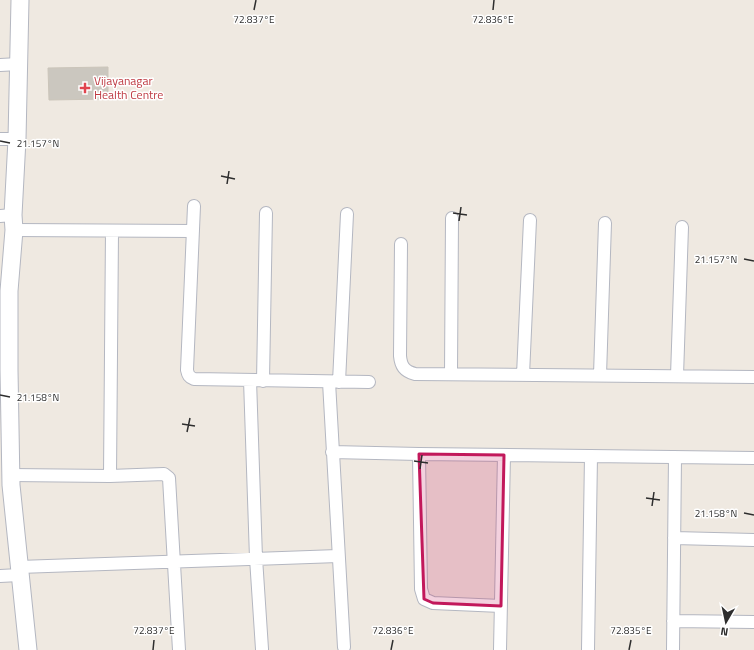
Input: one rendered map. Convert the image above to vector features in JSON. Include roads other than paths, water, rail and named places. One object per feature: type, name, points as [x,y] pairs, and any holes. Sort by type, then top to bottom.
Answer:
[{"type":"street","points":[[20,0],[19,64],[8,139],[9,220],[5,291],[4,370],[7,482],[28,650]]},
{"type":"street","points":[[0,65],[19,64]]},
{"type":"street","points":[[194,206],[188,375],[194,379],[369,382]]},
{"type":"street","points":[[263,380],[266,213]]},
{"type":"street","points":[[344,646],[332,452],[334,382],[347,214]]},
{"type":"street","points":[[451,374],[452,218]]},
{"type":"street","points":[[9,220],[112,231],[193,231]]},
{"type":"street","points":[[524,374],[530,220]]},
{"type":"street","points":[[600,375],[605,222]]},
{"type":"street","points":[[677,376],[682,227]]},
{"type":"street","points":[[110,476],[112,231]]},
{"type":"street","points":[[401,244],[401,363],[404,369],[408,372],[414,374],[754,377]]},
{"type":"street","points":[[250,380],[256,558],[262,649]]},
{"type":"street","points":[[332,452],[754,458]]},
{"type":"street","points":[[419,454],[421,589],[424,599],[433,602],[501,606]]},
{"type":"street","points":[[500,650],[504,455]]},
{"type":"street","points":[[588,650],[591,456]]},
{"type":"street","points":[[673,650],[675,457]]},
{"type":"street","points":[[7,482],[164,474],[169,478],[179,650]]},
{"type":"street","points":[[674,538],[754,540]]},
{"type":"street","points":[[0,576],[19,571],[174,561],[338,556]]},
{"type":"street","points":[[674,620],[754,622]]},
{"type":"place","name":"Vijayanagar Health Centre","points":[[85,88]]}]
